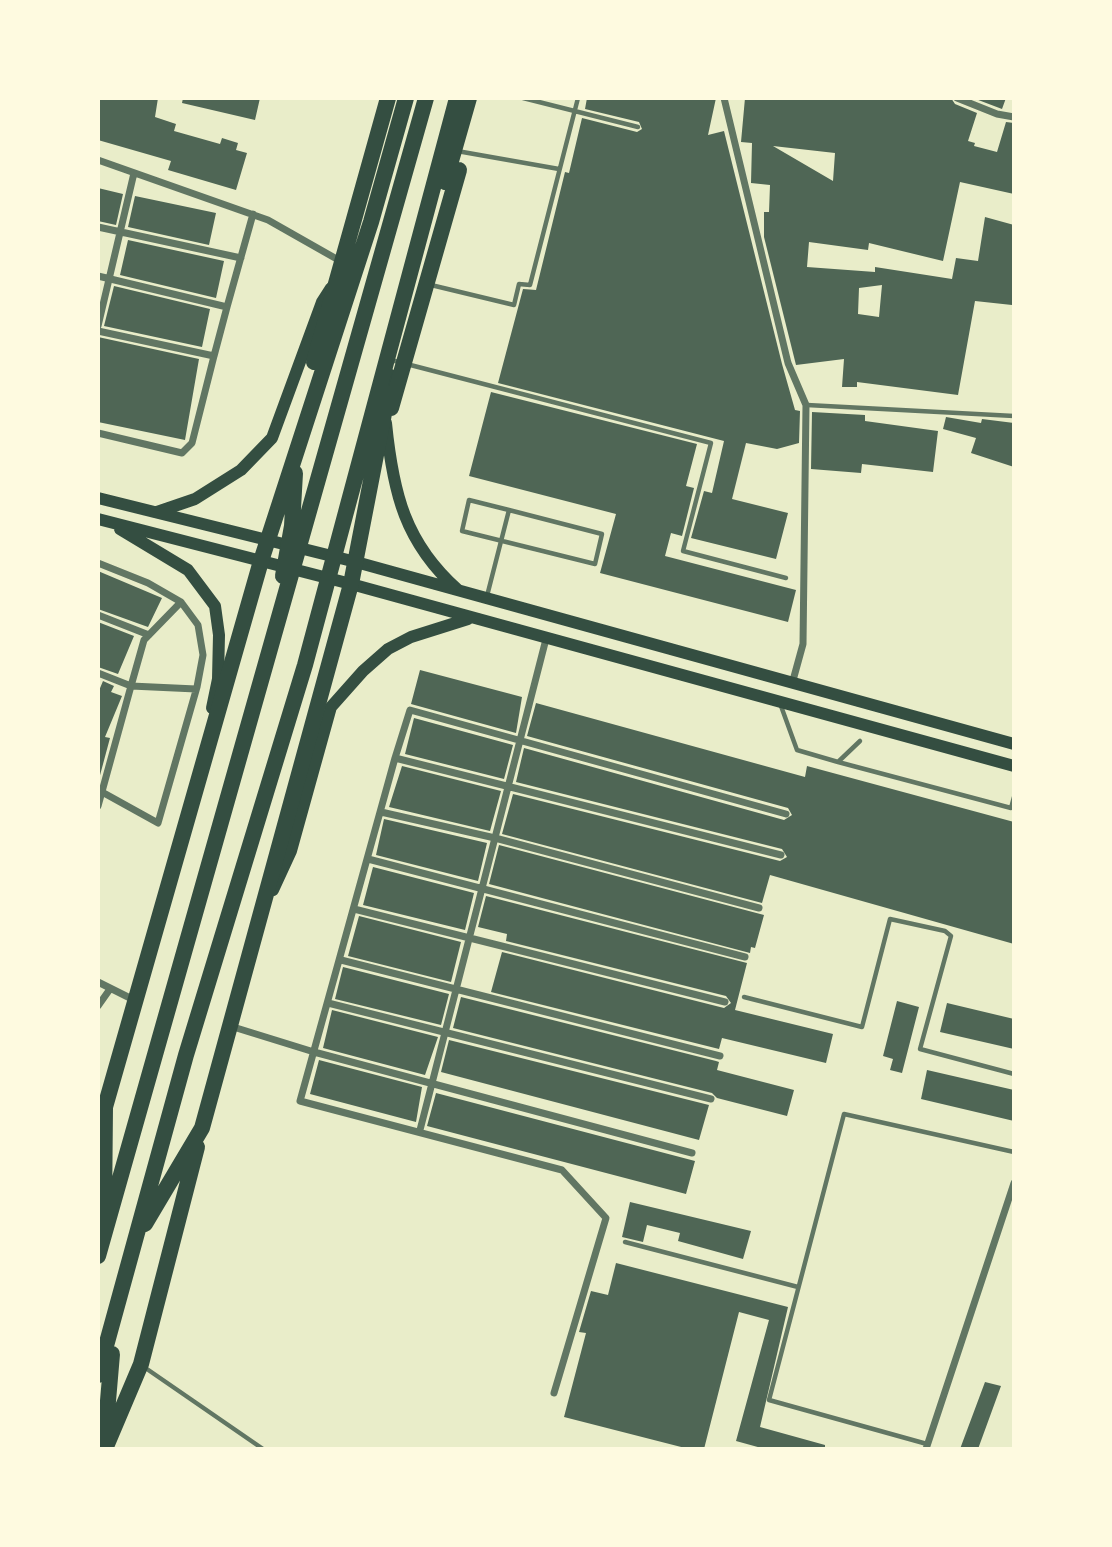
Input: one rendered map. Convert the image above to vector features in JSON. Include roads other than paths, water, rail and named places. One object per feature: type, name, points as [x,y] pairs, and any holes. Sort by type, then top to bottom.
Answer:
[{"type":"highway","points":[[270,656],[292,526],[298,419],[388,98]]},
{"type":"highway","points":[[98,1130],[261,561],[371,222],[406,98]]},
{"type":"highway","points":[[98,1256],[426,98]]},
{"type":"highway","points":[[98,1375],[186,1055],[305,665],[457,98]]},
{"type":"highway","points":[[104,1449],[141,1364],[229,1026],[351,584],[393,368],[469,98]]},
{"type":"highway","points":[[305,665],[337,541],[381,443],[479,98]]},
{"type":"highway","points":[[104,1235],[105,1107]]},
{"type":"highway","points":[[133,1244],[202,1128]]},
{"type":"highway","points":[[104,1449],[115,1311]]},
{"type":"main road","points":[[158,512],[195,499],[241,470],[272,438],[322,302],[371,222]]},
{"type":"main road","points":[[393,368],[384,409],[391,464],[403,516],[424,556],[461,593]]},
{"type":"main road","points":[[98,498],[356,562],[1014,744]]},
{"type":"main road","points":[[103,520],[351,584],[1014,766]]},
{"type":"main road","points":[[103,520],[188,570],[215,606],[219,635],[218,679],[208,748]]},
{"type":"main road","points":[[257,925],[291,851],[331,707],[363,671],[388,649],[411,637],[470,618]]},
{"type":"street","points":[[724,98],[788,363],[806,405],[803,645],[792,684]]},
{"type":"street","points":[[957,98],[997,114],[1014,117]]},
{"type":"street","points":[[98,160],[253,214],[345,264]]},
{"type":"street","points":[[98,326],[134,173]]},
{"type":"street","points":[[98,433],[182,453],[192,443],[253,214]]},
{"type":"street","points":[[98,227],[241,258]]},
{"type":"street","points":[[98,276],[227,307]]},
{"type":"street","points":[[98,331],[214,356]]},
{"type":"street","points":[[98,563],[148,583],[181,602],[198,625],[203,655],[158,823],[102,792]]},
{"type":"street","points":[[98,806],[144,640],[181,602]]},
{"type":"street","points":[[98,615],[149,635]]},
{"type":"street","points":[[419,1130],[546,639]]},
{"type":"street","points":[[98,673],[131,686],[196,689]]},
{"type":"street","points":[[554,1394],[606,1218],[562,1170],[419,1130],[300,1101],[410,710],[786,814]]},
{"type":"street","points":[[396,758],[781,855]]},
{"type":"street","points":[[381,811],[495,838],[759,908]]},
{"type":"street","points":[[368,859],[744,957]]},
{"type":"street","points":[[354,909],[725,1002]]},
{"type":"street","points":[[341,960],[720,1056]]},
{"type":"street","points":[[98,982],[134,1000]]},
{"type":"street","points":[[98,1006],[110,989]]},
{"type":"street","points":[[328,1003],[711,1099]]},
{"type":"street","points":[[229,1026],[314,1052],[692,1153]]},
{"type":"street","points":[[927,1447],[1014,1183]]},
{"type":"lane","points":[[523,98],[638,127]]},
{"type":"lane","points":[[417,282],[514,305],[519,284],[530,285],[578,98]]},
{"type":"lane","points":[[454,150],[559,169]]},
{"type":"lane","points":[[393,368],[711,443],[683,551],[786,578]]},
{"type":"lane","points":[[806,405],[1014,416]]},
{"type":"lane","points":[[470,500],[509,510],[602,534],[594,564],[462,531],[470,500]]},
{"type":"lane","points":[[486,600],[509,510]]},
{"type":"lane","points":[[780,702],[797,750],[1013,808],[1014,797]]},
{"type":"lane","points":[[838,762],[860,741]]},
{"type":"lane","points":[[744,997],[862,1027],[890,919],[945,931],[951,936],[920,1049],[1014,1074]]},
{"type":"lane","points":[[927,1447],[769,1399],[844,1114],[1014,1152]]},
{"type":"lane","points":[[625,1242],[799,1287]]},
{"type":"lane","points":[[141,1364],[263,1449]]}]
